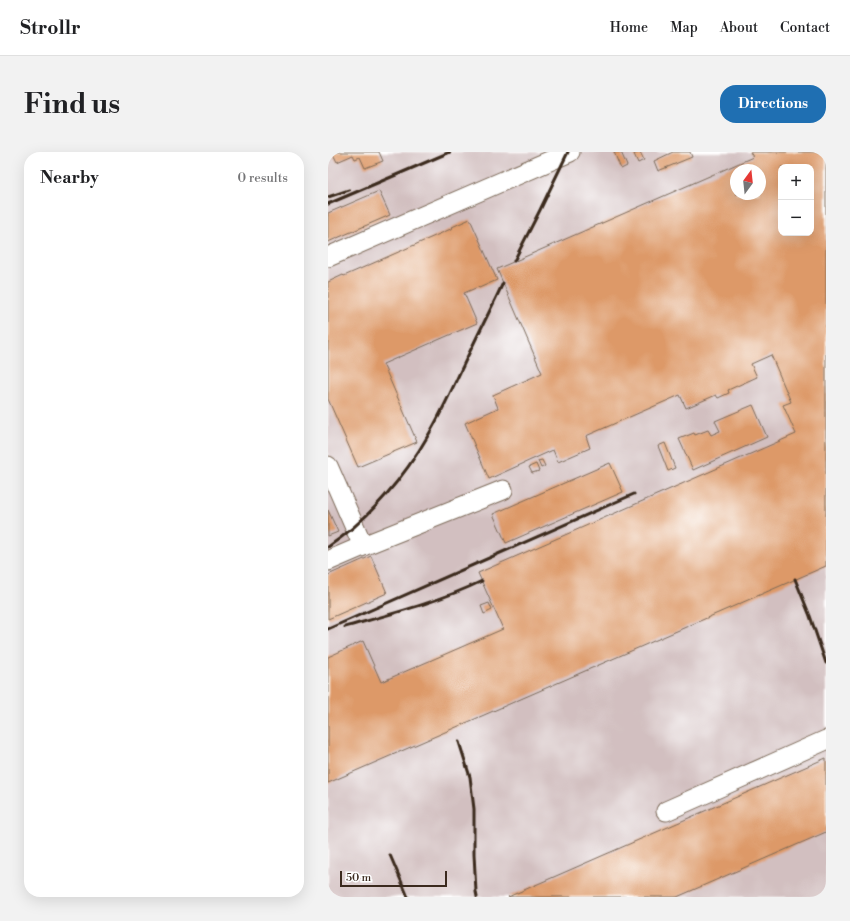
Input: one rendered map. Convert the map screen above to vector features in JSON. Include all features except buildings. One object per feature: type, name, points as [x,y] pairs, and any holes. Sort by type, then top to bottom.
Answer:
[{"type":"lane","points":[[328,257],[570,152]]},
{"type":"lane","points":[[328,466],[363,546]]},
{"type":"lane","points":[[328,561],[503,490]]},
{"type":"lane","points":[[666,811],[826,740]]},
{"type":"shaded area","points":[[328,152],[826,152],[826,897],[328,897]]},
{"type":"railway","points":[[328,204],[450,152]]},
{"type":"railway","points":[[514,261],[568,152]]},
{"type":"railway","points":[[328,197],[349,190]]},
{"type":"railway","points":[[328,547],[358,524],[371,511],[397,482],[419,450],[443,409],[503,283]]},
{"type":"railway","points":[[328,629],[634,494]]},
{"type":"railway","points":[[795,579],[810,616],[826,663]]},
{"type":"railway","points":[[345,627],[432,601],[482,581]]},
{"type":"railway","points":[[459,742],[470,777],[474,809],[474,854],[477,897]]},
{"type":"railway","points":[[390,855],[408,897]]}]
